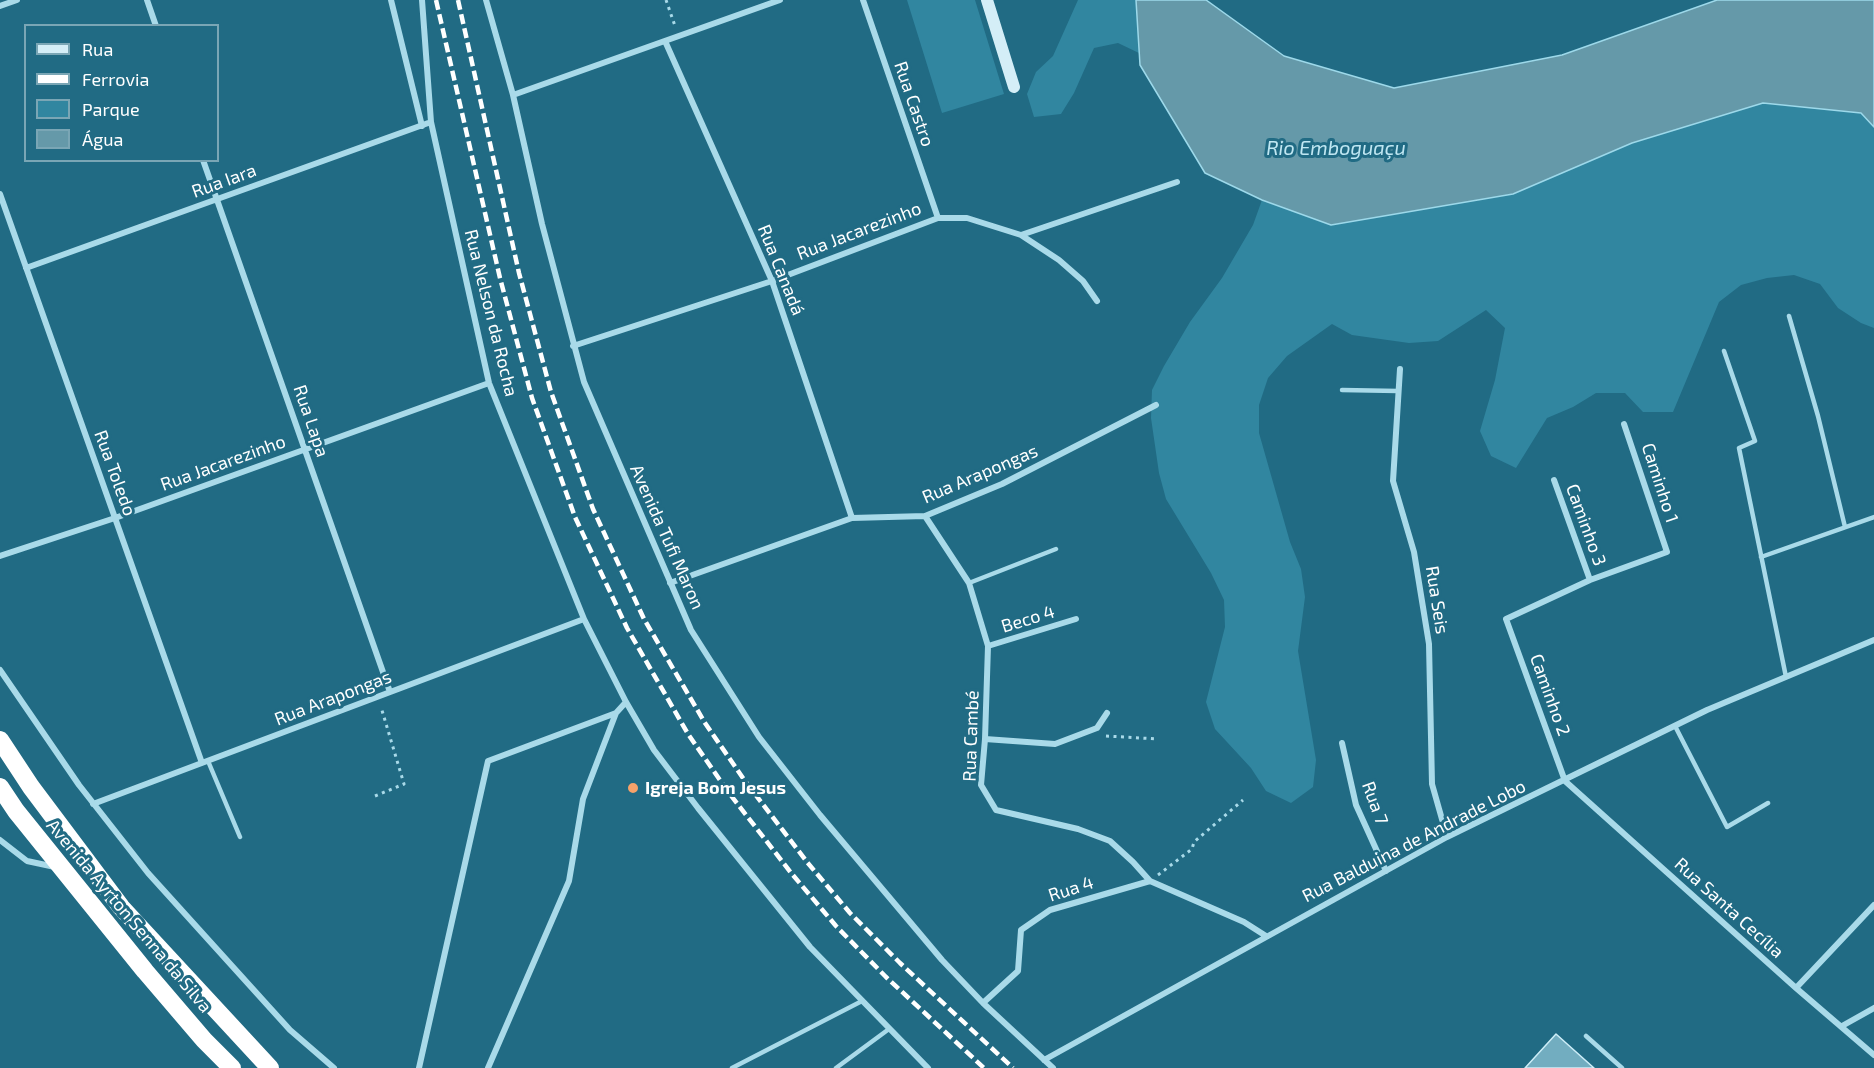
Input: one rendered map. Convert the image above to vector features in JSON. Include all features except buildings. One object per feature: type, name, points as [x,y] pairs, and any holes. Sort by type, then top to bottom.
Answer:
[{"type":"highway","name":"Avenida Ayrton Senna da Silva","points":[[0,740],[31,787],[121,907],[270,1068]]},
{"type":"highway","name":"Avenida Ayrton Senna da Silva","points":[[0,787],[16,812],[145,971],[204,1040],[232,1068]]},
{"type":"street","points":[[0,6],[17,0]]},
{"type":"street","points":[[147,0],[155,24]]},
{"type":"street","points":[[391,0],[422,126]]},
{"type":"street","name":"Rua Nelson da Rocha","points":[[422,0],[431,122],[489,383],[584,619],[626,702],[654,750],[698,808],[810,947],[928,1068]]},
{"type":"street","name":"Avenida Tufi Maron","points":[[486,0],[513,95],[573,346],[584,382],[691,630],[759,737],[820,815],[942,960],[983,1003],[1053,1068]]},
{"type":"street","points":[[513,95],[780,0]]},
{"type":"street","name":"Rua Castro","points":[[863,0],[938,218]]},
{"type":"street","points":[[987,0],[1014,87]]},
{"type":"street","name":"Rua Canadá","points":[[665,41],[772,281],[852,518]]},
{"type":"street","name":"Rua Iara","points":[[26,268],[431,122]]},
{"type":"street","name":"Rua Lapa","points":[[204,162],[390,692]]},
{"type":"street","points":[[1021,235],[1178,183]]},
{"type":"street","name":"Rua Toledo","points":[[0,194],[115,518],[205,762]]},
{"type":"street","name":"Rua Jacarezinho","points":[[573,346],[772,281],[938,218],[967,218],[1021,235],[1083,281],[1097,302]]},
{"type":"street","name":"Rua Seis","points":[[1400,369],[1393,481],[1414,552],[1429,644],[1432,784],[1447,837]]},
{"type":"street","name":"Rua Jacarezinho","points":[[0,556],[115,518],[489,383]]},
{"type":"street","name":"Rua Arapongas","points":[[670,583],[852,518],[925,516],[1002,484],[1156,405]]},
{"type":"street","name":"Caminho 1","points":[[1590,580],[1666,552],[1624,424]]},
{"type":"street","name":"Caminho 3","points":[[1554,480],[1590,580]]},
{"type":"street","name":"Rua Cambé","points":[[925,516],[969,583],[988,646],[981,785],[996,810],[1078,829],[1110,841],[1150,881],[1244,922],[1266,936]]},
{"type":"street","name":"Caminho 2","points":[[1565,781],[1506,619],[1590,580]]},
{"type":"street","name":"Rua Arapongas","points":[[93,804],[584,619]]},
{"type":"street","name":"Beco 4","points":[[988,646],[1076,620]]},
{"type":"street","name":"Rua Balduina de Andrade Lobo","points":[[1044,1060],[1447,837],[1707,710],[1874,640]]},
{"type":"street","points":[[0,670],[93,804],[148,873],[290,1030],[334,1068]]},
{"type":"street","points":[[488,1068],[569,881],[583,799],[616,714],[626,702]]},
{"type":"street","points":[[985,739],[1055,744],[1097,728],[1107,713]]},
{"type":"street","points":[[419,1068],[488,761],[616,714]]},
{"type":"street","name":"Rua 7","points":[[1342,743],[1356,806],[1386,871]]},
{"type":"street","name":"Rua Santa Cecília","points":[[1565,781],[1874,1055]]},
{"type":"street","points":[[0,840],[27,861],[61,868]]},
{"type":"street","name":"Rua 4","points":[[983,1003],[1018,970],[1021,930],[1050,910],[1150,881]]},
{"type":"street","points":[[1796,988],[1874,904]]},
{"type":"street","points":[[1842,1026],[1874,1008]]},
{"type":"lane","points":[[1789,316],[1818,416],[1845,527]]},
{"type":"lane","points":[[1724,351],[1755,441],[1739,448],[1786,677]]},
{"type":"lane","points":[[1342,390],[1398,391]]},
{"type":"lane","points":[[1761,557],[1874,517]]},
{"type":"lane","points":[[969,583],[1056,549]]},
{"type":"lane","points":[[1675,726],[1727,827],[1768,803]]},
{"type":"lane","points":[[205,762],[240,837]]},
{"type":"lane","points":[[732,1068],[862,1001]]},
{"type":"lane","points":[[836,1068],[889,1029]]},
{"type":"lane","points":[[1586,1036],[1622,1068]]},
{"type":"path","points":[[666,0],[678,36]]},
{"type":"path","points":[[375,796],[404,784],[378,697]]},
{"type":"path","points":[[1097,728],[1100,735],[1158,739]]},
{"type":"path","points":[[1150,881],[1192,849],[1194,842],[1243,800]]},
{"type":"green space","points":[[907,0],[975,0],[1004,94],[942,113]]},
{"type":"green space","points":[[1078,0],[1151,0],[1156,33],[1139,53],[1118,43],[1094,48],[1074,93],[1061,114],[1034,117],[1027,94],[1036,72],[1053,56]]},
{"type":"green space","points":[[1763,103],[1861,113],[1874,127],[1874,328],[1861,323],[1838,308],[1820,284],[1794,275],[1767,278],[1741,285],[1719,302],[1673,412],[1643,412],[1625,393],[1596,393],[1573,407],[1547,418],[1516,468],[1491,456],[1480,431],[1495,380],[1505,328],[1486,310],[1438,341],[1409,343],[1352,335],[1332,324],[1287,356],[1268,378],[1259,405],[1259,433],[1290,542],[1301,569],[1305,597],[1298,651],[1316,760],[1313,787],[1291,803],[1266,791],[1251,768],[1215,729],[1206,702],[1225,627],[1224,600],[1211,573],[1166,499],[1159,473],[1151,418],[1152,390],[1164,366],[1190,322],[1222,278],[1253,225],[1262,200],[1331,225],[1513,194],[1632,143]]},
{"type":"water","name":"Rio Emboguaçu","points":[[1136,0],[1206,0],[1284,56],[1394,88],[1562,55],[1717,0],[1874,0],[1874,127],[1861,113],[1763,103],[1632,143],[1513,194],[1331,225],[1262,200],[1205,173],[1140,65]]},
{"type":"railway","points":[[436,0],[500,278],[532,398],[575,517],[627,628],[688,734],[729,793],[792,874],[836,926],[886,977],[984,1068]]},
{"type":"railway","points":[[458,0],[519,273],[551,392],[593,509],[644,619],[705,723],[745,781],[807,862],[850,913],[1013,1068]]},
{"type":"place","name":"Igreja Bom Jesus","points":[[633,788]]}]
